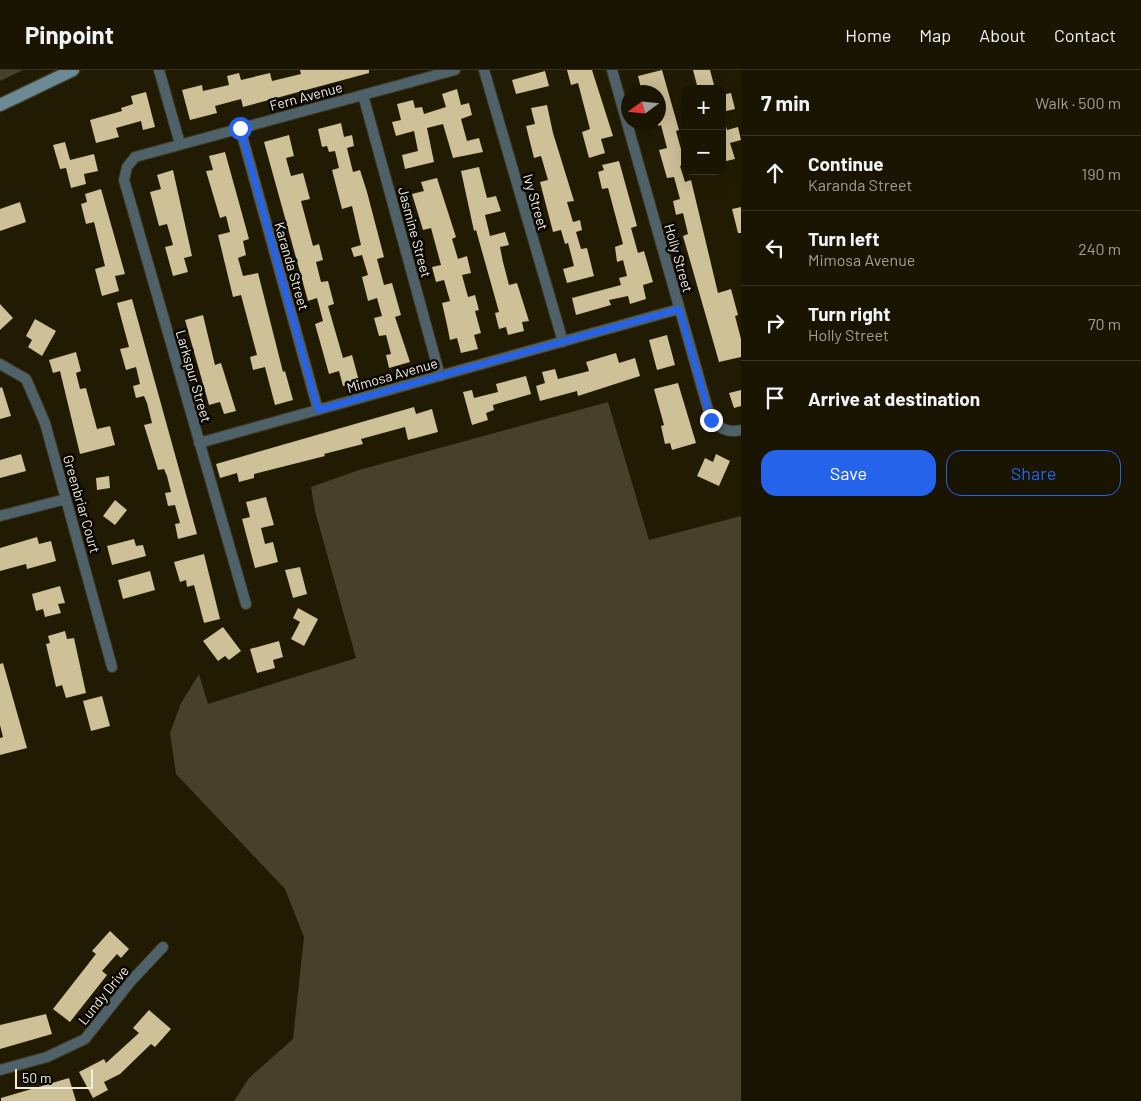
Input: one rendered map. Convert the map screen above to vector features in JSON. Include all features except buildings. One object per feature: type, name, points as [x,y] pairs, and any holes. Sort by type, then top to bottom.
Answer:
[{"type":"street","points":[[0,105],[73,70]]},
{"type":"street","points":[[159,70],[180,144]]},
{"type":"street","name":"Fern Avenue","points":[[135,157],[455,70]]},
{"type":"street","name":"Ivy Street","points":[[484,70],[562,342]]},
{"type":"street","name":"Holly Street","points":[[612,70],[711,420],[719,428],[731,433],[741,430]]},
{"type":"street","name":"Jasmine Street","points":[[363,96],[440,376]]},
{"type":"street","name":"Karanda Street","points":[[240,128],[318,410]]},
{"type":"street","name":"Larkspur Street","points":[[135,157],[127,167],[124,180],[246,604]]},
{"type":"street","name":"Mimosa Avenue","points":[[199,443],[679,309]]},
{"type":"street","name":"Greenbriar Court","points":[[0,364],[26,379],[45,423],[112,667]]},
{"type":"street","points":[[0,516],[66,499]]},
{"type":"street","name":"Lundy Drive","points":[[0,1070],[47,1057],[85,1039],[131,981],[163,947]]},
{"type":"shaded area","points":[[0,70],[23,70],[0,81]]},
{"type":"shaded area","points":[[608,402],[649,540],[741,516],[741,1101],[234,1101],[249,1078],[293,1039],[304,937],[285,889],[176,774],[170,733],[181,703],[199,674],[208,704],[356,658],[315,511],[311,487],[359,470]]},
{"type":"route","points":[[240,128],[318,410],[679,309],[711,420]]}]
